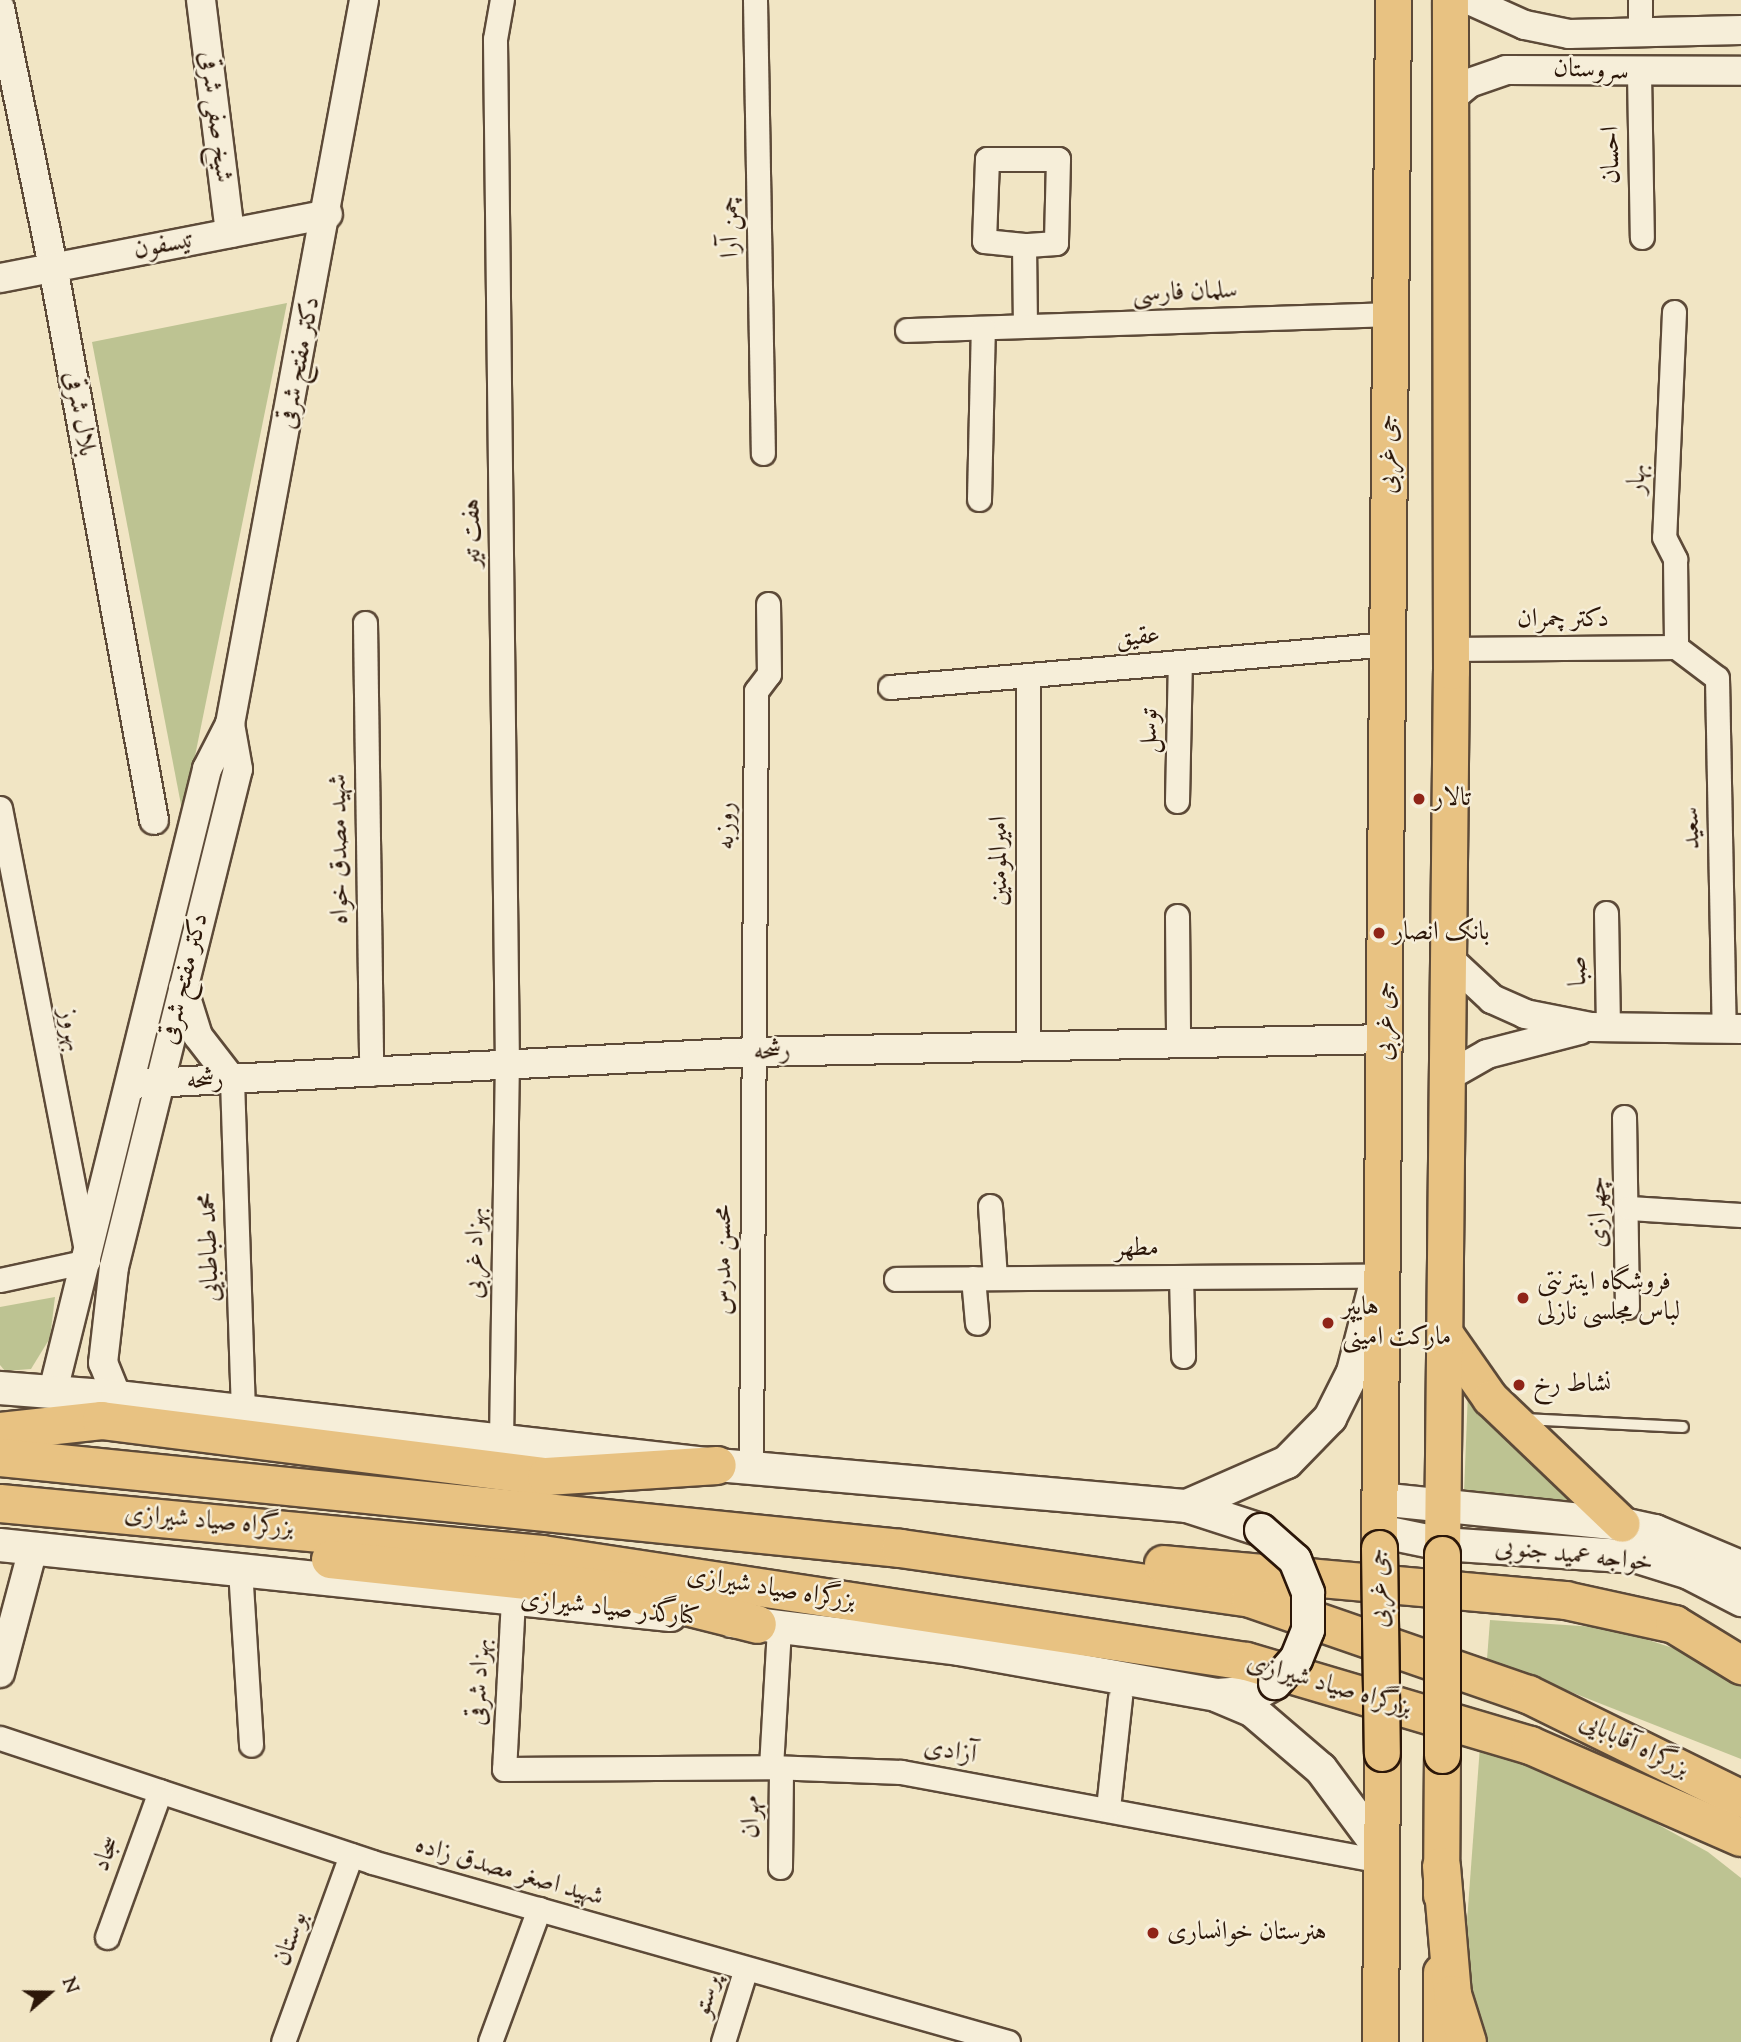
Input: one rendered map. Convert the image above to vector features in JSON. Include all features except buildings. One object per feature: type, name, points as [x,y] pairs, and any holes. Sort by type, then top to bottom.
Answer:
[{"type":"highway","points":[[0,1431],[101,1420],[546,1476],[734,1467]]},
{"type":"highway","name":"بزرگراه صیاد شیرازی","points":[[0,1457],[900,1548],[1250,1598],[1528,1694]]},
{"type":"highway","name":"بزرگراه صیاد شیرازی","points":[[0,1503],[542,1554],[1246,1661],[1530,1745]]},
{"type":"highway","points":[[0,1513],[128,1535],[622,1590],[768,1625]]},
{"type":"highway","points":[[900,1548],[1240,1569],[1565,1600],[1674,1624],[1741,1665]]},
{"type":"highway","name":"بزرگراه آقابابایی","points":[[1528,1694],[1741,1799]]},
{"type":"highway","name":"بزرگراه آقابابایی","points":[[1530,1745],[1741,1837]]},
{"type":"highway","points":[[1642,1794],[1741,1851]]},
{"type":"highway","points":[[1441,1866],[1452,1994],[1467,2042]]},
{"type":"main road","name":"جی غربی","points":[[1380,2042],[1380,1267],[1386,1039],[1393,0]]},
{"type":"main road","points":[[1441,2042],[1445,1078],[1451,649],[1450,0]]},
{"type":"main road","points":[[1187,1506],[1287,1462],[1330,1418],[1353,1372],[1380,1267]]},
{"type":"main road","points":[[1446,1335],[1465,1367],[1510,1418],[1622,1524]]},
{"type":"main road","points":[[0,1388],[117,1397],[734,1467],[1187,1506],[1261,1530],[1294,1560],[1308,1593],[1308,1630],[1296,1659],[1275,1683],[1259,1692],[1217,1695]]},
{"type":"main road","name":"خواجه عمید جنوبی","points":[[1379,1526],[1443,1507],[1622,1524],[1655,1531],[1741,1567]]},
{"type":"main road","name":"خواجه عمید جنوبی","points":[[1379,1526],[1442,1549],[1638,1557],[1689,1573],[1741,1600]]},
{"type":"main road","name":"کنارگذر صیاد شیرازی","points":[[0,1545],[768,1625],[959,1649],[1217,1695]]},
{"type":"main road","points":[[1217,1695],[1252,1711],[1321,1769],[1381,1856]]},
{"type":"street","name":"شیخ صفی شرقی","points":[[201,0],[230,233]]},
{"type":"street","name":"دکتر مفتح شرقی","points":[[53,1391],[101,1264],[145,1084],[207,769],[230,724],[328,214],[364,0]]},
{"type":"street","name":"هفت تیر","points":[[502,0],[495,39],[507,1067]]},
{"type":"street","name":"چمن آرا","points":[[755,0],[763,453]]},
{"type":"street","name":"سروستان","points":[[1469,0],[1525,25],[1569,33],[1640,29],[1741,30]]},
{"type":"street","points":[[1640,0],[1640,29]]},
{"type":"street","name":"بلال شرقی","points":[[0,8],[53,267],[154,820]]},
{"type":"street","name":"سروستان","points":[[1449,100],[1469,83],[1506,70],[1576,67],[1639,73],[1741,71]]},
{"type":"street","name":"احسان","points":[[1639,73],[1642,237]]},
{"type":"street","points":[[987,159],[1058,159],[1056,243],[1024,245],[984,241],[987,159]]},
{"type":"street","name":"تیسفون","points":[[0,278],[328,214]]},
{"type":"street","points":[[1024,245],[1025,326]]},
{"type":"street","name":"بهار","points":[[1674,312],[1664,537],[1675,559],[1676,647]]},
{"type":"street","name":"سلمان فارسی","points":[[907,330],[1389,314]]},
{"type":"street","points":[[979,499],[983,328]]},
{"type":"street","name":"روزبه","points":[[752,1052],[756,691],[769,674],[768,604]]},
{"type":"street","name":"شهید مصدق خواه","points":[[365,623],[371,1074]]},
{"type":"street","name":"عقیق","points":[[890,687],[1390,644]]},
{"type":"street","name":"دکتر چمران","points":[[1451,649],[1676,647]]},
{"type":"street","name":"سعید","points":[[1676,647],[1717,678],[1732,1029]]},
{"type":"street","name":"توسل","points":[[1177,801],[1180,662]]},
{"type":"street","name":"امیرالمومنین","points":[[1028,675],[1028,1046]]},
{"type":"street","name":"دکتر مفتح شرقی","points":[[145,1084],[183,988],[238,769],[230,724]]},
{"type":"street","name":"بهروز","points":[[0,808],[101,1264]]},
{"type":"street","name":"صبا","points":[[1600,1027],[1606,913]]},
{"type":"street","points":[[1177,916],[1178,1043]]},
{"type":"street","points":[[1447,957],[1492,999],[1525,1014],[1600,1027],[1732,1029]]},
{"type":"street","points":[[183,988],[198,1036],[232,1080]]},
{"type":"street","points":[[1445,1078],[1488,1054],[1600,1027]]},
{"type":"street","name":"رشحه","points":[[145,1084],[752,1052],[1386,1039]]},
{"type":"street","name":"محسن مدرس","points":[[734,1467],[752,1052]]},
{"type":"street","name":"بهزاد غربی","points":[[501,1440],[507,1067]]},
{"type":"street","name":"محمد طباطبایی","points":[[232,1080],[243,1411]]},
{"type":"street","name":"چهرازی","points":[[1624,1117],[1629,1208],[1627,1307]]},
{"type":"street","points":[[976,1323],[984,1278],[990,1206]]},
{"type":"street","points":[[1629,1208],[1741,1215]]},
{"type":"street","name":"دکتر مفتح شرقی","points":[[101,1264],[103,1363],[117,1397]]},
{"type":"street","points":[[0,1280],[101,1264]]},
{"type":"street","name":"مطهر","points":[[896,1279],[1181,1277],[1380,1267]]},
{"type":"street","points":[[1181,1277],[1183,1356]]},
{"type":"street","points":[[0,1673],[33,1549]]},
{"type":"street","points":[[240,1569],[251,1745]]},
{"type":"street","name":"بهزاد شرقی","points":[[504,1769],[513,1598]]},
{"type":"street","name":"مهران","points":[[768,1625],[780,1867]]},
{"type":"street","points":[[1108,1808],[1120,1698]]},
{"type":"street","name":"شهید اصغر مصدق زاده","points":[[0,1738],[352,1855],[1006,2042]]},
{"type":"street","name":"آزادی","points":[[504,1769],[776,1768],[901,1772],[1381,1856]]},
{"type":"street","name":"سجاد","points":[[107,1937],[160,1791]]},
{"type":"street","name":"بوستان","points":[[283,2042],[352,1855]]},
{"type":"street","points":[[490,2042],[539,1909]]},
{"type":"street","name":"پرستو","points":[[723,2042],[746,1968]]},
{"type":"lane","points":[[1510,1418],[1683,1427]]},
{"type":"green space","points":[[287,303],[183,815],[92,342]]},
{"type":"green space","points":[[55,1297],[50,1338],[31,1369],[5,1371],[0,1365],[0,1307]]},
{"type":"green space","points":[[1468,1391],[1583,1503],[1464,1493]]},
{"type":"green space","points":[[1490,1620],[1611,1628],[1676,1649],[1736,1678],[1741,1683],[1741,1759],[1487,1659]]},
{"type":"green space","points":[[1480,1746],[1617,1802],[1708,1852],[1741,1878],[1741,2042],[1484,2042],[1470,2004],[1467,1921]]},
{"type":"place","name":"تالار","points":[[1419,799]]},
{"type":"place","name":"بانک انصار","points":[[1379,933]]},
{"type":"place","name":"فروشگاه اینترنتی لباس مجلسی نازلی","points":[[1523,1298]]},
{"type":"place","name":"هایپر مارکت امینی","points":[[1328,1323]]},
{"type":"place","name":"نشاط رخ","points":[[1519,1385]]},
{"type":"place","name":"هنرستان خوانساری","points":[[1153,1933]]}]
